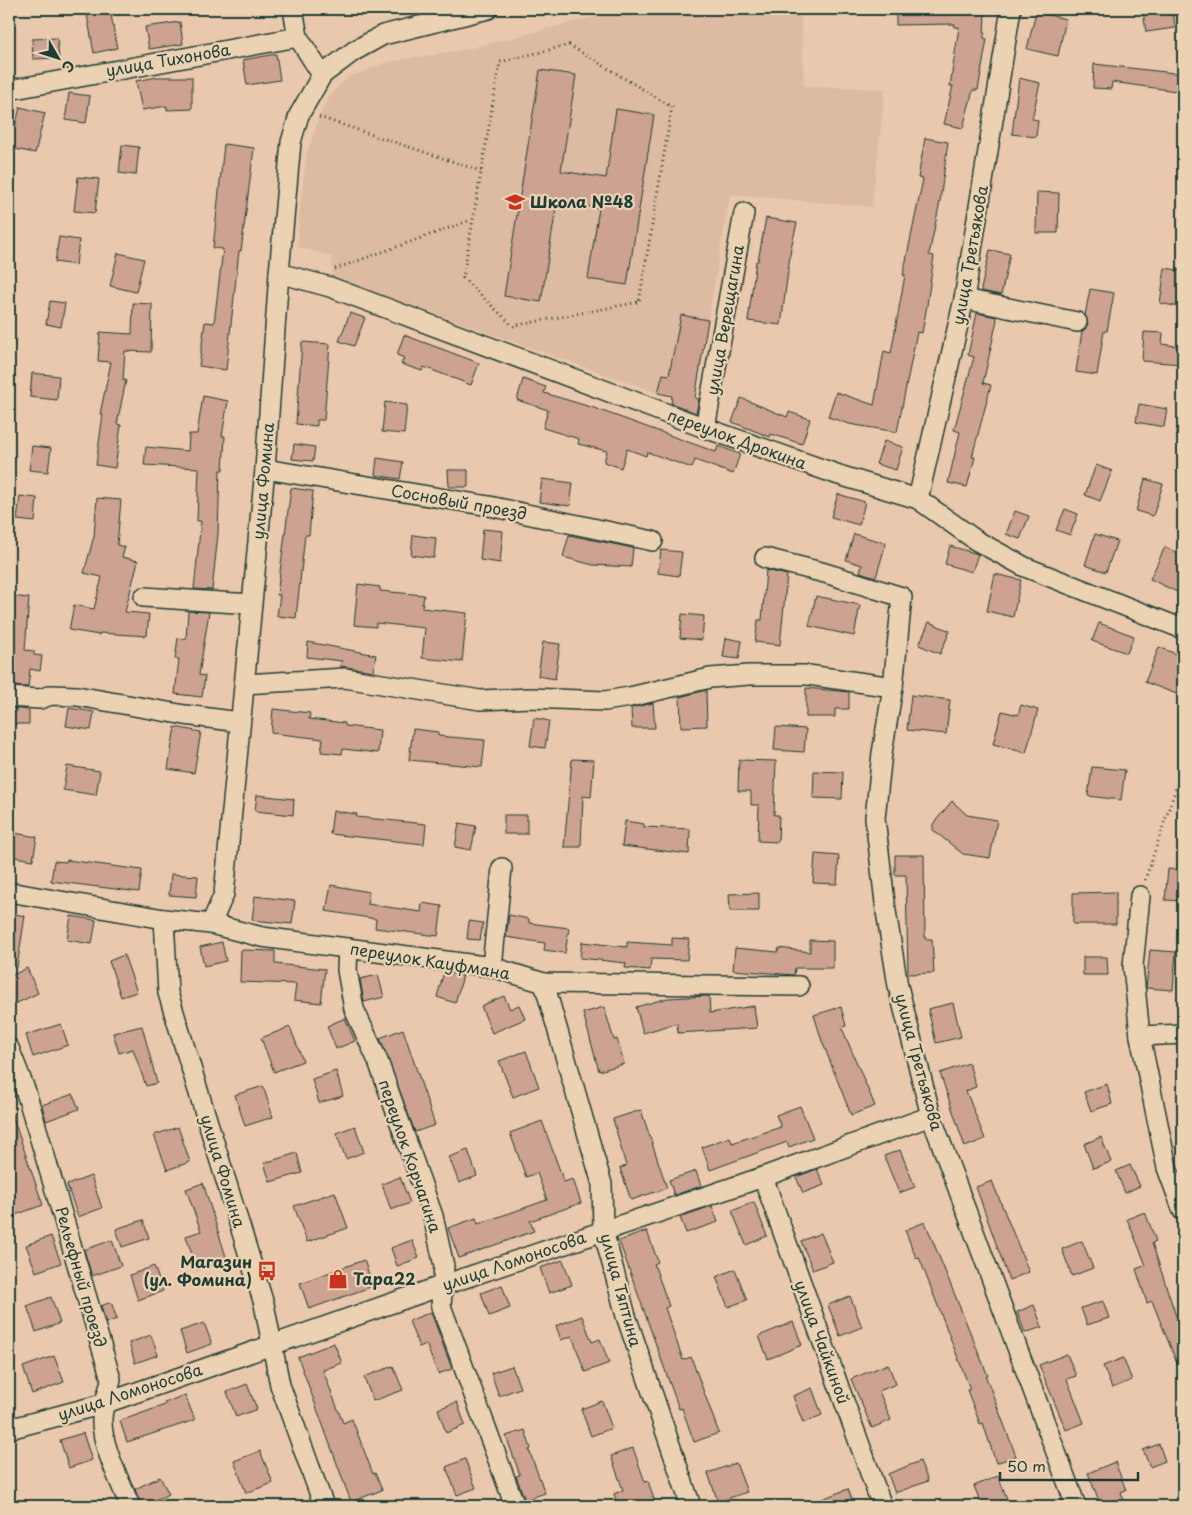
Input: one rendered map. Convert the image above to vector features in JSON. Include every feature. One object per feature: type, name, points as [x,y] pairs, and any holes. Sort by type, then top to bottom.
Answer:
[{"type":"street","points":[[293,9],[298,37],[322,75],[354,51],[382,36],[488,9]]},
{"type":"street","name":"улица Третьякова","points":[[918,499],[964,299],[1011,9]]},
{"type":"street","name":"улица Тихонова","points":[[9,90],[298,37]]},
{"type":"street","name":"улица Фомина","points":[[212,924],[224,894],[265,469],[279,273],[291,142],[299,115],[322,75]]},
{"type":"street","name":"улица Верещагина","points":[[705,428],[744,213]]},
{"type":"street","name":"переулок Дрокина","points":[[279,273],[330,287],[705,428],[838,475],[918,499],[969,536],[1025,567],[1183,629]]},
{"type":"street","points":[[964,299],[1077,322]]},
{"type":"street","name":"Сосновый проезд","points":[[265,469],[489,506],[653,541]]},
{"type":"street","name":"улица Третьякова","points":[[765,558],[825,573],[902,597],[893,688],[882,753],[875,818],[878,854],[898,986],[931,1116],[1076,1506]]},
{"type":"street","points":[[144,597],[251,604]]},
{"type":"street","points":[[244,684],[345,678],[480,700],[531,698],[605,701],[630,698],[710,678],[749,675],[808,675],[893,688]]},
{"type":"street","points":[[9,697],[40,699],[50,695],[78,696],[185,716],[240,722]]},
{"type":"street","points":[[492,967],[502,868]]},
{"type":"street","name":"переулок Кауфмана","points":[[9,892],[164,919],[212,924],[262,937],[492,967],[544,983],[799,986]]},
{"type":"street","points":[[1140,896],[1133,966],[1140,1036],[1167,1168],[1183,1212]]},
{"type":"street","name":"улица Фомина","points":[[164,919],[168,993],[264,1304],[280,1385],[324,1506]]},
{"type":"street","name":"переулок Корчагина","points":[[348,948],[347,970],[354,1009],[378,1061],[433,1216],[444,1266],[441,1306],[515,1506]]},
{"type":"street","name":"улица Тяптина","points":[[544,983],[602,1184],[603,1230],[626,1316],[691,1506]]},
{"type":"street","points":[[1140,1036],[1183,1034]]},
{"type":"street","name":"Рельефный проезд","points":[[9,1048],[26,1092],[111,1379],[109,1392],[103,1404],[101,1423],[130,1506]]},
{"type":"street","name":"улица Ломоносова","points":[[9,1429],[103,1404],[603,1230],[763,1177],[931,1116]]},
{"type":"street","name":"улица Чайкиной","points":[[763,1177],[882,1506]]},
{"type":"path","points":[[569,46],[672,107],[639,302],[513,326],[463,278],[471,220],[481,171],[500,62],[569,46]]},
{"type":"path","points":[[319,117],[481,171]]},
{"type":"path","points":[[334,270],[471,220]]},
{"type":"path","points":[[1140,896],[1183,767]]},
{"type":"shaded area","name":"Школа №48","points":[[626,9],[801,9],[804,86],[885,89],[872,207],[730,194],[708,320],[681,315],[669,375],[663,374],[658,393],[333,278],[332,256],[298,247],[299,215],[307,153],[319,117],[328,98],[347,78],[384,63],[471,48]]},
{"type":"building","points":[[86,9],[110,9],[117,48],[94,53]]},
{"type":"building","points":[[896,9],[985,9],[984,38],[987,39],[978,90],[973,90],[963,128],[944,124],[953,86],[950,86],[959,27],[954,27],[955,24],[896,25]]},
{"type":"building","points":[[1173,9],[1175,28],[1146,32],[1143,11]]},
{"type":"building","points":[[1036,12],[1066,19],[1058,56],[1027,49]]},
{"type":"building","points":[[180,22],[183,44],[149,49],[145,27]]},
{"type":"building","points":[[57,38],[59,58],[33,59],[32,39]]},
{"type":"building","points":[[276,54],[280,80],[247,85],[243,60]]},
{"type":"building","points":[[1094,64],[1183,74],[1183,92],[1112,82],[1111,89],[1093,88]]},
{"type":"building","points":[[540,70],[576,75],[561,171],[606,178],[616,109],[654,115],[627,285],[588,279],[599,208],[557,202],[541,302],[504,296]]},
{"type":"building","points":[[157,77],[192,77],[192,109],[167,110],[167,106],[142,110],[136,81]]},
{"type":"building","points":[[1019,78],[1040,83],[1032,119],[1038,120],[1036,137],[1012,134]]},
{"type":"building","points":[[69,93],[90,96],[86,123],[65,120]]},
{"type":"building","points":[[20,107],[45,113],[35,153],[10,148]]},
{"type":"building","points":[[925,138],[948,142],[940,201],[929,255],[934,256],[927,305],[922,333],[917,332],[897,432],[849,424],[828,417],[836,392],[874,405],[884,351],[891,353],[905,275],[903,275],[923,179],[918,178]]},
{"type":"building","points":[[224,144],[254,148],[241,251],[239,251],[226,370],[199,366],[205,322],[214,323],[223,249],[213,248]]},
{"type":"building","points":[[122,145],[139,147],[136,175],[119,173]]},
{"type":"building","points":[[78,177],[99,179],[95,213],[74,211]]},
{"type":"building","points":[[1037,192],[1059,193],[1058,233],[1036,233]]},
{"type":"building","points":[[766,218],[797,223],[791,248],[781,325],[748,321],[756,261],[758,261]]},
{"type":"building","points":[[59,237],[79,240],[76,265],[55,262]]},
{"type":"building","points":[[990,250],[1010,254],[1001,295],[982,291],[981,289]]},
{"type":"building","points":[[118,253],[144,259],[136,292],[110,286]]},
{"type":"building","points":[[1165,268],[1183,271],[1179,307],[1160,303]]},
{"type":"building","points":[[1090,289],[1114,293],[1107,331],[1104,331],[1097,375],[1076,372],[1082,331],[1088,324],[1085,315]]},
{"type":"building","points":[[50,301],[65,303],[61,327],[46,324]]},
{"type":"building","points":[[133,303],[152,304],[151,352],[125,351],[123,380],[126,380],[117,424],[121,425],[115,468],[96,465],[103,414],[100,414],[111,362],[98,361],[100,332],[132,334]]},
{"type":"building","points":[[350,313],[365,318],[354,346],[339,341]]},
{"type":"building","points":[[977,313],[996,317],[997,320],[983,383],[991,385],[972,457],[975,457],[967,487],[948,483],[960,432],[954,430],[974,357],[968,355]]},
{"type":"building","points":[[681,315],[708,320],[695,398],[699,399],[696,413],[671,403],[672,396],[658,393],[663,374],[669,375]]},
{"type":"building","points":[[1144,332],[1163,333],[1162,344],[1183,347],[1183,364],[1142,361]]},
{"type":"building","points":[[404,335],[479,363],[471,385],[424,367],[422,371],[401,364],[404,358],[397,355]]},
{"type":"building","points":[[302,342],[330,344],[324,420],[317,420],[317,426],[296,424]]},
{"type":"building","points":[[32,373],[59,376],[57,400],[30,397]]},
{"type":"building","points":[[523,379],[546,387],[544,393],[594,408],[716,452],[718,446],[740,454],[733,474],[695,460],[692,468],[647,452],[646,456],[627,449],[621,468],[604,462],[607,451],[578,444],[579,439],[543,428],[548,410],[517,400]]},
{"type":"building","points":[[203,396],[228,401],[222,436],[225,436],[223,470],[220,470],[218,534],[212,590],[194,589],[201,521],[197,521],[199,468],[144,465],[146,447],[188,451],[189,434],[197,434]]},
{"type":"building","points":[[741,398],[787,417],[789,412],[810,419],[802,444],[771,434],[770,437],[732,422]]},
{"type":"building","points":[[385,402],[407,405],[404,434],[382,432]]},
{"type":"building","points":[[1139,404],[1167,409],[1164,427],[1136,422]]},
{"type":"building","points":[[884,441],[903,447],[896,470],[876,464]]},
{"type":"building","points":[[294,444],[315,447],[313,461],[292,459]]},
{"type":"building","points":[[32,446],[51,448],[48,472],[29,470]]},
{"type":"building","points":[[377,458],[403,462],[400,479],[375,475]]},
{"type":"building","points":[[1096,465],[1112,471],[1100,501],[1085,495]]},
{"type":"building","points":[[448,470],[468,470],[468,487],[449,487]]},
{"type":"building","points":[[542,479],[573,483],[570,506],[539,502]]},
{"type":"building","points":[[1145,479],[1163,484],[1153,516],[1136,511]]},
{"type":"building","points":[[291,488],[313,491],[309,535],[305,535],[296,618],[277,616],[280,595],[277,595]]},
{"type":"building","points":[[838,494],[865,502],[859,525],[831,517]]},
{"type":"building","points":[[20,496],[37,498],[35,522],[17,520]]},
{"type":"building","points":[[97,498],[121,500],[117,545],[125,547],[122,557],[138,561],[125,612],[149,614],[147,636],[100,633],[99,635],[69,630],[74,605],[94,609],[102,577],[84,573],[94,536]]},
{"type":"building","points":[[1065,509],[1078,514],[1070,535],[1056,530]]},
{"type":"building","points":[[1015,511],[1029,516],[1020,539],[1006,534]]},
{"type":"building","points":[[483,529],[503,531],[500,563],[480,560]]},
{"type":"building","points":[[854,534],[886,543],[876,577],[860,572],[862,565],[846,560]]},
{"type":"building","points":[[1095,534],[1117,541],[1106,572],[1085,565]]},
{"type":"building","points":[[413,535],[436,538],[434,558],[411,555]]},
{"type":"building","points":[[569,535],[633,548],[631,567],[593,565],[563,557]]},
{"type":"building","points":[[950,546],[978,554],[972,572],[945,564]]},
{"type":"building","points":[[1165,547],[1183,556],[1183,578],[1177,592],[1150,579]]},
{"type":"building","points":[[661,550],[682,552],[679,576],[658,573]]},
{"type":"building","points":[[766,570],[787,575],[780,645],[755,642],[758,620],[762,620]]},
{"type":"building","points":[[995,574],[1021,580],[1013,617],[987,611]]},
{"type":"building","points":[[358,584],[380,587],[380,591],[424,595],[422,608],[467,613],[462,662],[422,658],[425,628],[376,623],[376,627],[354,625]]},
{"type":"building","points":[[9,596],[29,598],[25,650],[34,651],[34,655],[42,656],[40,671],[30,669],[28,687],[9,686]]},
{"type":"building","points":[[816,596],[860,605],[854,636],[809,626]]},
{"type":"building","points":[[188,611],[209,612],[199,675],[205,676],[202,697],[175,694],[179,659],[175,659],[178,638],[186,639]]},
{"type":"building","points":[[682,614],[704,616],[702,640],[680,638]]},
{"type":"building","points":[[929,622],[950,631],[940,654],[919,645]]},
{"type":"building","points":[[1099,623],[1134,636],[1127,653],[1092,641]]},
{"type":"building","points":[[726,638],[742,641],[739,659],[723,657]]},
{"type":"building","points":[[308,642],[376,655],[373,671],[340,666],[342,661],[307,657]]},
{"type":"building","points":[[543,642],[560,644],[555,679],[538,676]]},
{"type":"building","points":[[1159,647],[1183,657],[1183,685],[1179,695],[1145,682]]},
{"type":"building","points":[[806,688],[849,692],[849,709],[835,709],[835,717],[806,717]]},
{"type":"building","points":[[706,690],[707,726],[681,727],[680,697]]},
{"type":"building","points":[[911,695],[950,700],[946,734],[907,730]]},
{"type":"building","points":[[653,703],[655,728],[632,728],[631,708]]},
{"type":"building","points":[[1021,705],[1038,710],[1026,753],[993,744],[1002,711],[1018,715]]},
{"type":"building","points":[[9,708],[29,710],[29,724],[9,724]]},
{"type":"building","points":[[69,708],[94,712],[91,730],[66,726]]},
{"type":"building","points":[[273,709],[310,713],[309,719],[345,723],[345,726],[380,730],[378,753],[343,749],[342,754],[321,752],[323,739],[271,733]]},
{"type":"building","points":[[534,718],[549,721],[545,748],[530,746]]},
{"type":"building","points":[[175,727],[201,732],[194,773],[168,769]]},
{"type":"building","points":[[776,727],[806,729],[804,752],[774,750]]},
{"type":"building","points":[[413,729],[438,732],[438,736],[485,740],[482,767],[409,760]]},
{"type":"building","points":[[572,759],[594,760],[591,797],[583,796],[581,847],[564,847]]},
{"type":"building","points":[[739,760],[776,761],[774,815],[779,815],[778,842],[758,841],[759,805],[751,805],[751,791],[738,791]]},
{"type":"building","points":[[67,766],[100,771],[96,795],[63,790]]},
{"type":"building","points":[[1092,767],[1125,770],[1121,800],[1088,796]]},
{"type":"building","points":[[814,771],[843,772],[842,799],[813,798]]},
{"type":"building","points":[[257,795],[294,799],[293,815],[255,811]]},
{"type":"building","points":[[952,801],[967,815],[997,820],[990,858],[963,854],[933,830],[933,824]]},
{"type":"building","points":[[333,811],[357,814],[356,817],[426,824],[424,844],[330,834]]},
{"type":"building","points":[[504,815],[527,815],[527,834],[504,834]]},
{"type":"building","points":[[625,821],[644,824],[644,827],[690,829],[689,854],[622,846]]},
{"type":"building","points":[[459,823],[476,826],[471,850],[455,847]]},
{"type":"building","points":[[9,832],[37,837],[33,860],[9,856]]},
{"type":"building","points":[[815,854],[839,856],[837,884],[813,883]]},
{"type":"building","points":[[895,855],[924,855],[925,939],[932,939],[934,973],[908,974],[906,875],[895,875]]},
{"type":"building","points":[[67,860],[142,870],[139,892],[51,881],[54,861],[66,862]]},
{"type":"building","points":[[1168,869],[1183,870],[1183,901],[1165,900]]},
{"type":"building","points":[[171,874],[198,876],[196,897],[169,895]]},
{"type":"building","points":[[331,885],[369,892],[367,904],[421,912],[422,903],[442,906],[438,936],[375,928],[376,919],[326,911]]},
{"type":"building","points":[[1116,892],[1116,924],[1073,924],[1073,893]]},
{"type":"building","points":[[759,893],[759,911],[730,911],[729,894]]},
{"type":"building","points":[[255,896],[295,901],[292,924],[252,920]]},
{"type":"building","points":[[9,913],[25,916],[17,967],[9,966]]},
{"type":"building","points":[[509,915],[529,919],[529,923],[569,928],[565,953],[544,950],[545,943],[506,937]]},
{"type":"building","points":[[71,916],[96,920],[92,944],[67,940]]},
{"type":"building","points":[[469,921],[483,923],[480,940],[467,939]]},
{"type":"building","points":[[672,938],[689,939],[687,960],[651,959],[650,970],[625,968],[626,963],[580,958],[582,942],[627,947],[627,942],[672,945]]},
{"type":"building","points":[[810,940],[833,941],[833,968],[795,968],[794,975],[733,970],[735,948],[778,952],[779,948],[810,952]]},
{"type":"building","points":[[222,942],[226,961],[204,966],[200,947]]},
{"type":"building","points":[[241,950],[275,951],[275,964],[325,969],[321,1003],[294,1000],[296,984],[240,982]]},
{"type":"building","points":[[1150,950],[1176,952],[1173,990],[1146,988]]},
{"type":"building","points":[[124,955],[137,992],[121,997],[109,961]]},
{"type":"building","points":[[1083,957],[1107,957],[1108,975],[1083,975]]},
{"type":"building","points":[[27,968],[38,993],[13,1005],[9,996],[9,977]]},
{"type":"building","points":[[444,972],[463,976],[455,1003],[437,997]]},
{"type":"building","points":[[378,975],[384,997],[364,1002],[360,979]]},
{"type":"building","points":[[504,996],[510,1009],[519,1005],[525,1019],[492,1033],[481,1006]]},
{"type":"building","points":[[709,996],[710,1013],[754,1006],[757,1028],[678,1033],[677,1023],[643,1033],[636,1007],[668,998]]},
{"type":"building","points":[[953,1003],[961,1037],[936,1043],[928,1009]]},
{"type":"building","points":[[604,1007],[614,1040],[617,1039],[624,1064],[599,1071],[583,1013]]},
{"type":"building","points":[[841,1007],[846,1026],[842,1028],[875,1106],[851,1115],[822,1041],[814,1015]]},
{"type":"building","points":[[345,1018],[355,1041],[336,1049],[327,1026]]},
{"type":"building","points":[[61,1024],[68,1045],[33,1057],[26,1035]]},
{"type":"building","points":[[142,1026],[157,1083],[146,1086],[133,1049],[119,1053],[113,1033]]},
{"type":"building","points":[[290,1027],[303,1061],[274,1072],[261,1038]]},
{"type":"building","points":[[403,1029],[435,1125],[415,1132],[380,1038]]},
{"type":"building","points":[[526,1051],[539,1087],[513,1097],[499,1061]]},
{"type":"building","points":[[969,1063],[976,1087],[966,1091],[985,1139],[965,1147],[940,1073]]},
{"type":"building","points":[[336,1071],[343,1096],[319,1103],[312,1079]]},
{"type":"building","points":[[1107,1084],[1112,1104],[1091,1111],[1084,1092]]},
{"type":"building","points":[[263,1086],[273,1117],[245,1126],[235,1095]]},
{"type":"building","points":[[73,1094],[79,1109],[46,1121],[42,1105]]},
{"type":"building","points":[[800,1106],[813,1138],[789,1147],[787,1142],[710,1170],[702,1147],[730,1137],[732,1143],[781,1127],[776,1115]]},
{"type":"building","points":[[641,1110],[667,1188],[631,1200],[620,1168],[626,1166],[613,1119]]},
{"type":"building","points":[[11,1112],[43,1205],[15,1215],[9,1198],[9,1113]]},
{"type":"building","points":[[542,1121],[564,1182],[573,1179],[581,1203],[530,1221],[534,1231],[459,1258],[448,1228],[476,1218],[478,1224],[547,1200],[537,1173],[526,1177],[510,1133]]},
{"type":"building","points":[[355,1126],[364,1152],[346,1159],[336,1133]]},
{"type":"building","points":[[178,1127],[190,1162],[167,1170],[154,1135]]},
{"type":"building","points":[[1101,1137],[1111,1162],[1093,1168],[1084,1144]]},
{"type":"building","points":[[468,1150],[477,1176],[459,1183],[449,1157]]},
{"type":"building","points":[[900,1150],[915,1187],[899,1193],[884,1156]]},
{"type":"building","points":[[297,1153],[302,1173],[270,1182],[264,1163]]},
{"type":"building","points":[[1130,1165],[1140,1186],[1125,1193],[1116,1171]]},
{"type":"building","points":[[817,1169],[824,1185],[803,1193],[796,1177]]},
{"type":"building","points":[[696,1171],[701,1186],[674,1195],[669,1180]]},
{"type":"building","points":[[91,1176],[102,1208],[78,1217],[67,1185]]},
{"type":"building","points":[[400,1177],[410,1203],[391,1210],[382,1184]]},
{"type":"building","points":[[992,1181],[1029,1272],[1009,1280],[976,1187]]},
{"type":"building","points":[[203,1183],[227,1260],[197,1270],[186,1236],[201,1231],[186,1189]]},
{"type":"building","points":[[335,1192],[348,1228],[307,1242],[294,1206]]},
{"type":"building","points":[[754,1202],[767,1236],[746,1245],[732,1211]]},
{"type":"building","points":[[712,1206],[718,1222],[686,1233],[680,1217]]},
{"type":"building","points":[[1145,1212],[1156,1241],[1152,1243],[1176,1316],[1183,1314],[1183,1378],[1152,1301],[1147,1303],[1136,1269],[1146,1265],[1127,1219]]},
{"type":"building","points":[[143,1220],[149,1238],[122,1247],[116,1229]]},
{"type":"building","points":[[925,1222],[988,1376],[986,1377],[1016,1456],[996,1463],[983,1423],[980,1424],[967,1390],[970,1389],[919,1257],[916,1258],[905,1230]]},
{"type":"building","points":[[647,1231],[658,1262],[654,1264],[669,1306],[665,1308],[683,1360],[691,1357],[719,1433],[694,1442],[682,1408],[679,1409],[619,1241]]},
{"type":"building","points":[[821,1233],[833,1262],[813,1270],[801,1241]]},
{"type":"building","points":[[51,1236],[61,1263],[36,1272],[26,1245]]},
{"type":"building","points":[[112,1240],[121,1266],[92,1276],[84,1250]]},
{"type":"building","points":[[412,1240],[419,1258],[397,1266],[391,1248]]},
{"type":"building","points":[[1082,1241],[1093,1268],[1072,1276],[1062,1249]]},
{"type":"building","points":[[364,1260],[373,1286],[309,1309],[300,1283]]},
{"type":"building","points":[[563,1260],[572,1285],[549,1293],[540,1268]]},
{"type":"building","points":[[154,1266],[163,1291],[138,1300],[130,1275]]},
{"type":"building","points":[[735,1269],[747,1300],[728,1307],[716,1277]]},
{"type":"building","points":[[502,1285],[510,1308],[489,1316],[481,1293]]},
{"type":"building","points":[[850,1296],[862,1327],[840,1336],[828,1305]]},
{"type":"building","points":[[51,1297],[60,1323],[36,1332],[27,1306]]},
{"type":"building","points":[[1103,1301],[1109,1318],[1087,1325],[1081,1308]]},
{"type":"building","points":[[111,1302],[117,1319],[106,1323],[101,1306]]},
{"type":"building","points":[[1034,1305],[1042,1327],[1025,1333],[1017,1312]]},
{"type":"building","points":[[431,1312],[452,1369],[438,1374],[426,1344],[419,1347],[409,1321]]},
{"type":"building","points":[[582,1316],[592,1342],[600,1339],[609,1363],[585,1372],[572,1336],[561,1340],[556,1326]]},
{"type":"building","points":[[793,1322],[802,1345],[768,1359],[759,1336]]},
{"type":"building","points":[[204,1323],[212,1344],[187,1353],[180,1331]]},
{"type":"building","points":[[151,1335],[158,1355],[135,1363],[129,1343]]},
{"type":"building","points":[[334,1343],[342,1363],[323,1370],[343,1423],[352,1419],[373,1474],[375,1473],[382,1490],[351,1502],[298,1357]]},
{"type":"building","points":[[1067,1354],[1076,1376],[1067,1379],[1084,1423],[1066,1430],[1039,1365]]},
{"type":"building","points":[[54,1356],[64,1382],[32,1394],[23,1367]]},
{"type":"building","points":[[1123,1358],[1132,1380],[1112,1388],[1103,1366]]},
{"type":"building","points":[[888,1364],[896,1384],[879,1391],[891,1420],[872,1428],[851,1379]]},
{"type":"building","points":[[393,1366],[403,1390],[373,1401],[364,1377]]},
{"type":"building","points":[[512,1366],[520,1388],[499,1396],[491,1373]]},
{"type":"building","points":[[247,1384],[257,1409],[236,1417],[227,1392]]},
{"type":"building","points":[[812,1388],[822,1415],[803,1423],[793,1396]]},
{"type":"building","points":[[185,1395],[195,1420],[127,1442],[120,1421],[165,1405],[164,1403]]},
{"type":"building","points":[[602,1401],[612,1428],[591,1436],[581,1409]]},
{"type":"building","points":[[457,1402],[465,1425],[446,1433],[438,1409]]},
{"type":"building","points":[[525,1430],[531,1449],[529,1450],[545,1493],[525,1500],[516,1476],[520,1475],[506,1436]]},
{"type":"building","points":[[83,1433],[92,1460],[69,1468],[60,1440]]},
{"type":"building","points":[[1159,1444],[1165,1461],[1150,1467],[1143,1450]]},
{"type":"building","points":[[633,1448],[645,1482],[648,1481],[656,1506],[618,1506],[614,1494],[623,1490],[611,1456]]},
{"type":"building","points":[[260,1451],[273,1483],[246,1493],[234,1461]]},
{"type":"building","points":[[465,1459],[476,1488],[457,1495],[446,1467]]},
{"type":"building","points":[[920,1461],[928,1481],[895,1493],[888,1474]]},
{"type":"building","points":[[1115,1462],[1126,1490],[1121,1492],[1126,1506],[1101,1506],[1088,1473]]},
{"type":"building","points":[[736,1463],[747,1492],[718,1502],[708,1473]]},
{"type":"building","points":[[998,1476],[1010,1506],[982,1506],[974,1486]]},
{"type":"building","points":[[160,1477],[169,1494],[141,1506],[135,1489]]},
{"type":"building","points":[[848,1489],[854,1506],[806,1506],[806,1505]]},
{"type":"place","name":"Школа №48","points":[[515,202]]},
{"type":"place","name":"Магазин (ул. Фомина)","points":[[267,1271]]},
{"type":"place","name":"Тара22","points":[[338,1279]]}]
